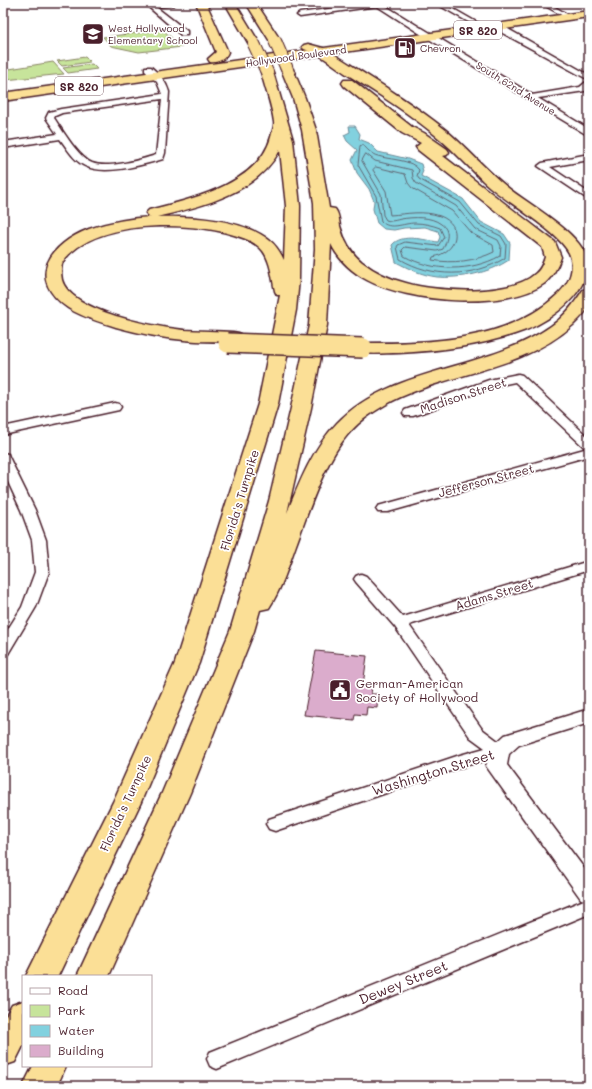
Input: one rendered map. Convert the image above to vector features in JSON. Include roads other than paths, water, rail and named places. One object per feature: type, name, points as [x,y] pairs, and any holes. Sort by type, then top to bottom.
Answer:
[{"type":"highway","points":[[201,3],[222,52],[221,55],[214,60]]},
{"type":"highway","name":"Florida's Turnpike","points":[[42,975],[127,802],[187,663],[268,404],[287,310],[291,279],[294,206],[288,155],[282,122],[267,72],[254,44],[230,3]]},
{"type":"highway","points":[[93,975],[176,793],[242,631],[280,501],[318,325],[323,249],[321,204],[317,171],[309,130],[299,98],[287,69],[274,41],[251,3]]},
{"type":"highway","name":"Hollywood Boulevard","points":[[324,58],[474,23],[589,7]]},
{"type":"highway","name":"Hollywood Boulevard","points":[[3,97],[214,60],[308,50],[427,33],[498,27],[589,14]]},
{"type":"highway","points":[[282,122],[273,152],[264,165],[250,176],[229,188],[196,202],[88,233],[68,243],[57,251],[49,262],[45,274],[48,287],[55,297],[69,309],[87,318],[111,327],[150,336],[422,347],[470,340],[505,331],[544,314],[565,298],[577,282],[580,268],[578,254],[570,242],[498,188],[483,171],[455,145],[402,103],[308,50]]},
{"type":"highway","name":"Hollywood Boulevard","points":[[3,90],[152,72],[253,62],[308,50]]},
{"type":"highway","points":[[253,62],[324,58],[407,130],[419,136],[439,150],[558,242],[567,254],[571,265],[569,278],[556,292],[534,309],[516,319],[494,328],[460,336],[433,340],[365,345]]},
{"type":"highway","points":[[317,171],[328,200],[332,225],[340,248],[366,273],[384,282],[408,290],[439,296],[468,296],[519,288],[537,280],[549,268],[553,256],[548,245],[526,226],[425,149],[411,137],[407,130]]},
{"type":"highway","points":[[483,171],[508,187],[582,242],[589,251]]},
{"type":"highway","points":[[231,340],[151,330],[103,317],[83,309],[66,299],[56,288],[53,268],[58,258],[72,246],[93,234],[109,229],[129,224],[167,220],[212,224],[236,229],[257,238],[270,250],[277,262],[287,310]]},
{"type":"highway","points":[[242,631],[269,591],[285,544],[318,463],[334,438],[353,419],[384,397],[421,382],[512,353],[540,341],[564,325],[581,308],[589,294]]},
{"type":"highway","points":[[3,1052],[22,1017]]},
{"type":"highway","points":[[40,1086],[50,1067]]},
{"type":"street","points":[[148,4],[174,3]]},
{"type":"street","points":[[438,3],[474,23]]},
{"type":"street","points":[[543,3],[569,17]]},
{"type":"street","points":[[148,4],[184,33]]},
{"type":"street","points":[[300,15],[377,4],[427,33]]},
{"type":"street","points":[[498,27],[589,78]]},
{"type":"street","name":"South 62nd Avenue","points":[[427,33],[589,133]]},
{"type":"street","points":[[152,72],[164,85],[166,96],[162,153],[160,157],[104,167],[94,167],[87,164],[62,136],[50,118],[52,114],[62,111],[166,96]]},
{"type":"street","points":[[532,97],[582,89],[589,84]]},
{"type":"street","points":[[3,146],[62,136]]},
{"type":"street","points":[[589,157],[542,166],[589,197]]},
{"type":"street","name":"Madison Street","points":[[409,413],[493,384],[518,378],[589,445]]},
{"type":"street","points":[[3,431],[115,406]]},
{"type":"street","name":"Jefferson Street","points":[[383,509],[589,452]]},
{"type":"street","points":[[3,457],[28,510],[39,540],[42,572],[29,607],[3,650]]},
{"type":"street","name":"Adams Street","points":[[400,623],[589,565]]},
{"type":"street","points":[[361,579],[400,623],[476,733],[500,751],[496,766],[589,892]]},
{"type":"street","name":"Washington Street","points":[[275,824],[466,759],[500,751],[512,740],[589,716]]},
{"type":"street","name":"Dewey Street","points":[[218,1059],[589,906]]},
{"type":"water","points":[[349,126],[355,126],[360,134],[359,139],[369,143],[378,152],[408,159],[421,164],[423,171],[421,176],[463,199],[481,222],[504,234],[510,243],[509,260],[484,272],[455,277],[431,276],[396,262],[392,245],[396,241],[414,238],[438,242],[440,237],[438,231],[425,227],[394,230],[384,229],[377,223],[373,209],[374,201],[369,189],[357,173],[352,160],[357,150],[347,141],[344,135],[350,132]]},
{"type":"place","name":"West Hollywood Elementary School","points":[[93,34]]},
{"type":"place","name":"Chevron","points":[[405,48]]},
{"type":"place","name":"German-American Society of Hollywood","points":[[340,690]]}]
